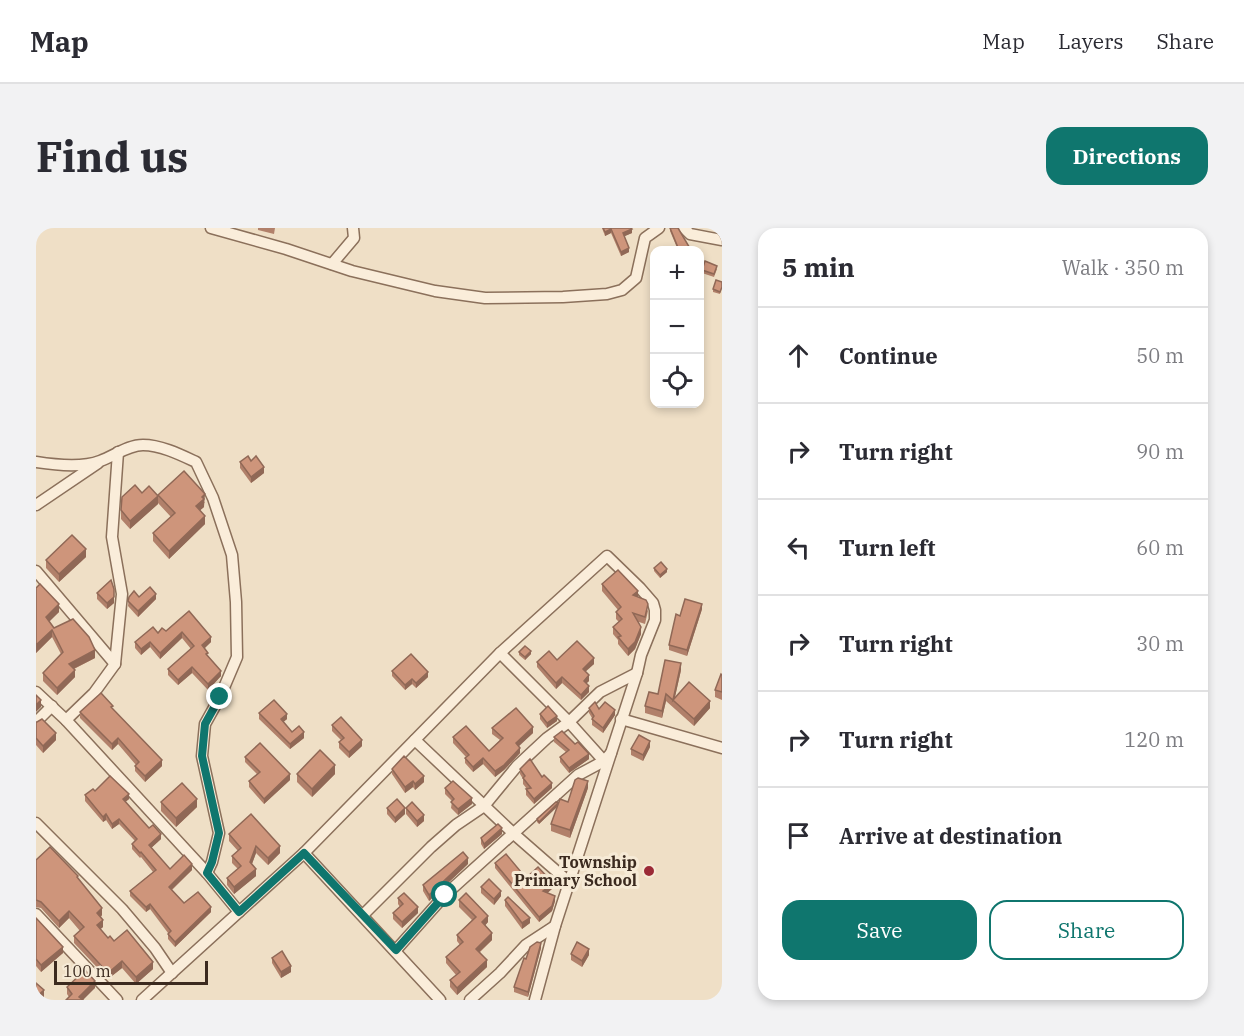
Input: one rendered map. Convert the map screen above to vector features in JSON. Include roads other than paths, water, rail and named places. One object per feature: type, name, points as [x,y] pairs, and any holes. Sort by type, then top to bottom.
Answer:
[{"type":"street","points":[[214,228],[352,271],[435,291],[485,298],[607,294],[622,290],[636,278],[645,238],[659,228]]},
{"type":"street","points":[[332,264],[354,238],[353,228]]},
{"type":"street","points":[[684,228],[690,234],[722,240]]},
{"type":"street","points":[[36,505],[99,462],[118,452],[143,445],[169,450],[196,462],[213,498],[232,555],[237,657],[220,697],[205,724],[202,756],[219,833],[207,873]]},
{"type":"street","points":[[66,720],[94,693],[115,664],[122,594],[112,537],[118,452]]},
{"type":"street","points":[[36,462],[62,466],[99,462]]},
{"type":"street","points":[[142,1000],[304,853],[500,653],[607,556],[652,603],[655,610],[655,621],[608,757],[555,926],[535,1000]]},
{"type":"street","points":[[36,571],[115,664]]},
{"type":"street","points":[[500,653],[569,722],[608,757]]},
{"type":"street","points":[[363,915],[431,847],[456,825],[484,806],[517,766],[600,692],[637,674]]},
{"type":"street","points":[[36,692],[66,720],[207,873],[239,912]]},
{"type":"street","points":[[36,722],[52,706]]},
{"type":"street","points":[[621,719],[722,748]]},
{"type":"street","points":[[415,740],[514,834],[570,883]]},
{"type":"street","points":[[396,950],[445,895],[578,775],[608,757]]},
{"type":"street","points":[[36,823],[122,909],[155,948],[172,973]]},
{"type":"street","points":[[304,853],[440,1000]]},
{"type":"street","points":[[36,914],[117,1000]]},
{"type":"street","points":[[470,1000],[526,945],[555,926]]},
{"type":"place","name":"Township Primary School","points":[[649,871]]}]
